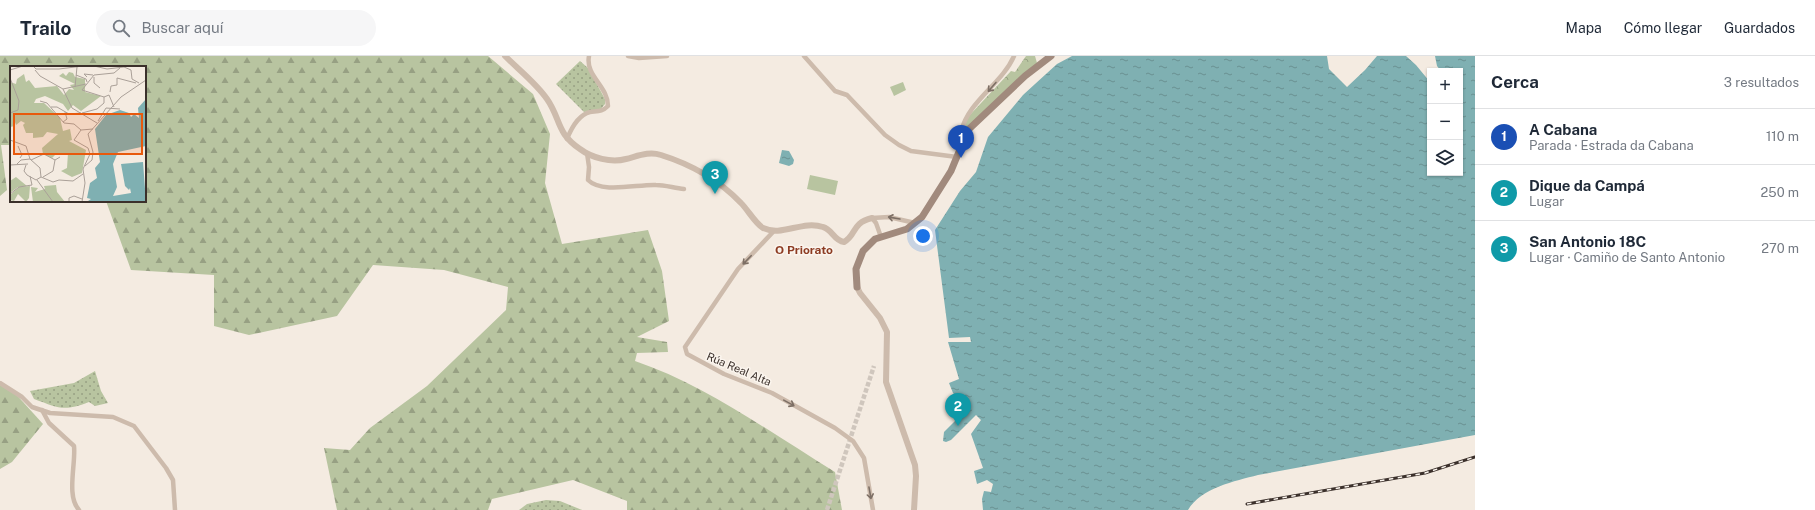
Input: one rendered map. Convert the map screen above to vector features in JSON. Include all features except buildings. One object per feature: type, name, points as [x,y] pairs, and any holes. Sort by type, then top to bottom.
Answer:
[{"type":"main road","points":[[857,287],[856,269],[860,256],[870,243],[881,237],[900,232],[916,223],[948,177],[964,136],[980,117],[1050,56]]},
{"type":"street","points":[[505,56],[548,100],[560,128],[567,139],[580,150],[605,160],[624,159],[640,154],[655,154],[694,167],[726,189],[741,203],[761,227],[773,232],[804,225],[822,226],[840,241],[844,242],[849,238],[860,222],[872,218],[889,217],[916,223]]},
{"type":"street","points":[[567,139],[573,126],[583,116],[589,112],[601,111],[608,106],[606,95],[588,66],[589,56]]},
{"type":"street","points":[[628,56],[640,58],[667,56]]},
{"type":"street","points":[[804,56],[835,91],[848,95],[885,135],[898,145],[911,151],[957,157]]},
{"type":"street","points":[[964,136],[961,132],[966,117],[1009,67],[1014,56]]},
{"type":"street","points":[[587,153],[589,167],[588,180],[592,184],[620,188],[656,185],[684,189]]},
{"type":"street","points":[[872,218],[876,223],[881,237]]},
{"type":"street","name":"Rúa Real Alta","points":[[773,232],[738,269],[724,288],[716,304],[685,348],[687,354],[724,374],[772,393],[835,428],[853,441],[864,458],[872,510]]},
{"type":"street","points":[[857,287],[860,294],[880,318],[887,332],[886,382],[915,465],[916,476],[914,510]]},
{"type":"street","points":[[0,383],[22,397],[32,407],[50,413],[113,417],[134,426],[166,468],[172,480],[175,510]]},
{"type":"street","points":[[42,410],[49,423],[74,446],[75,458],[72,492],[79,510]]},
{"type":"green space","points":[[0,56],[488,56],[533,94],[550,134],[545,183],[562,244],[648,230],[662,271],[669,321],[637,337],[667,342],[668,352],[637,353],[635,361],[661,371],[713,396],[835,472],[842,510],[627,510],[627,501],[573,480],[492,499],[488,510],[337,510],[324,448],[350,450],[370,428],[427,386],[506,310],[508,287],[444,270],[373,265],[337,316],[249,335],[214,326],[214,275],[131,270],[106,202],[146,202],[146,66],[10,66],[10,145],[1,145],[7,190],[0,196]]},
{"type":"green space","points":[[1026,56],[1035,56],[1037,63],[964,130],[967,118],[1011,71],[1015,72]]},
{"type":"green space","points":[[580,61],[588,68],[605,99],[605,104],[600,110],[584,112],[556,84]]},
{"type":"green space","points":[[903,82],[906,90],[894,96],[890,87]]},
{"type":"green space","points":[[810,175],[838,181],[835,195],[807,189]]},
{"type":"green space","points":[[95,371],[101,391],[108,403],[95,406],[89,402],[73,407],[61,408],[34,399],[30,391],[74,383]]},
{"type":"green space","points":[[0,385],[14,392],[43,424],[12,462],[0,469]]},
{"type":"green space","points":[[546,500],[560,501],[582,510],[519,510],[527,504]]},
{"type":"water","points":[[1072,56],[1327,56],[1329,69],[1347,87],[1377,56],[1406,56],[1427,78],[1427,176],[1463,176],[1463,68],[1439,68],[1435,56],[1475,56],[1475,435],[1249,477],[1219,486],[1201,496],[1188,510],[983,510],[982,499],[984,491],[991,492],[993,484],[987,480],[977,484],[974,471],[983,468],[971,434],[981,420],[976,415],[951,440],[946,442],[943,441],[944,432],[968,408],[953,393],[949,383],[959,379],[948,342],[971,342],[970,337],[949,338],[935,230],[960,191],[976,172],[988,137],[1023,95],[1057,64]]},
{"type":"water","points":[[782,150],[789,151],[794,160],[793,164],[789,166],[779,163]]},
{"type":"tunnel","points":[[827,510],[874,366]]},
{"type":"railway","points":[[1247,504],[1425,473],[1475,457]]},
{"type":"place","name":"A Cabana","points":[[961,158]]},
{"type":"place","name":"San Antonio 18C","points":[[715,194]]},
{"type":"place","name":"Dique da Campá","points":[[958,426]]},
{"type":"district","name":"O Priorato","points":[[804,250]]}]
